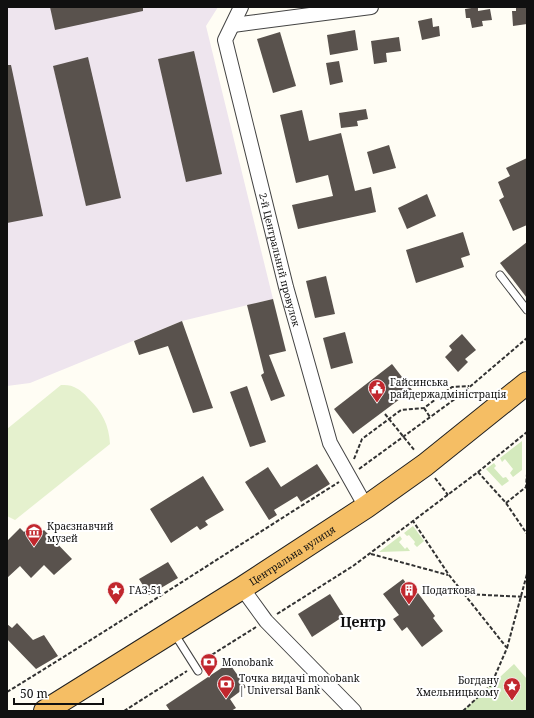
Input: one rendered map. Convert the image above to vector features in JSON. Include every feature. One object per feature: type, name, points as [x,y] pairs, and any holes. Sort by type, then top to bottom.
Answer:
[{"type":"highway","name":"Центральна вулиця","points":[[45,711],[242,588],[366,507],[425,465],[527,383]]},
{"type":"street","name":"2-й Центральний провулок","points":[[241,7],[225,40],[286,287],[330,442],[352,474],[366,507]]},
{"type":"street","points":[[233,25],[371,7]]},
{"type":"street","points":[[242,588],[266,621],[354,711]]},
{"type":"lane","points":[[500,276],[527,310]]},
{"type":"lane","points":[[173,631],[198,672]]},
{"type":"path","points":[[7,692],[352,474],[404,437],[470,386],[527,338]]},
{"type":"path","points":[[352,474],[352,465],[362,439],[389,418],[401,410],[424,408],[452,387],[470,386]]},
{"type":"path","points":[[424,408],[430,417]]},
{"type":"path","points":[[385,414],[416,452]]},
{"type":"path","points":[[266,621],[370,554],[478,472],[527,432]]},
{"type":"path","points":[[478,472],[506,503],[527,534]]},
{"type":"path","points":[[506,503],[526,487],[527,474]]},
{"type":"path","points":[[434,477],[448,495]]},
{"type":"path","points":[[412,521],[449,575],[507,648]]},
{"type":"path","points":[[370,554],[449,575]]},
{"type":"path","points":[[463,711],[491,685],[507,648],[527,574]]},
{"type":"path","points":[[464,594],[527,597]]},
{"type":"shaded area","points":[[7,7],[218,7],[206,26],[273,299],[182,321],[30,383],[7,386]]},
{"type":"green space","points":[[61,385],[71,386],[78,389],[94,404],[104,419],[110,444],[15,520],[7,516],[7,429]]},
{"type":"green space","points":[[522,441],[522,470],[513,477],[510,473],[513,469],[505,459],[502,462],[500,458]]},
{"type":"green space","points":[[494,463],[496,466],[494,468],[503,478],[506,477],[509,481],[502,486],[486,469]]},
{"type":"green space","points":[[413,526],[424,541],[417,547],[409,535],[407,536],[404,533]]},
{"type":"green space","points":[[400,536],[402,539],[399,542],[405,549],[407,547],[410,551],[379,552]]},
{"type":"green space","points":[[514,664],[527,679],[527,711],[463,711]]},
{"type":"building","points":[[50,7],[143,7],[143,11],[55,30]]},
{"type":"building","points":[[478,7],[478,11],[490,9],[492,20],[482,21],[483,26],[472,28],[470,18],[466,18],[465,9]]},
{"type":"building","points":[[516,7],[527,7],[527,24],[513,26],[512,11],[516,11]]},
{"type":"building","points":[[432,18],[433,27],[439,26],[440,36],[422,40],[418,21]]},
{"type":"building","points":[[355,30],[358,50],[330,55],[327,35]]},
{"type":"building","points":[[280,32],[296,86],[273,93],[257,39]]},
{"type":"building","points":[[399,37],[401,51],[386,53],[387,62],[374,64],[371,41]]},
{"type":"building","points":[[194,51],[222,174],[186,182],[158,59]]},
{"type":"building","points":[[88,57],[121,198],[86,206],[53,66]]},
{"type":"building","points":[[339,61],[343,82],[330,85],[326,63]]},
{"type":"building","points":[[7,65],[11,65],[43,216],[7,223]]},
{"type":"building","points":[[366,109],[368,119],[357,121],[358,126],[341,128],[339,113]]},
{"type":"building","points":[[302,110],[309,141],[341,133],[355,191],[371,187],[376,212],[298,229],[292,205],[333,196],[328,175],[296,183],[280,115]]},
{"type":"building","points":[[389,145],[396,168],[373,174],[367,152]]},
{"type":"building","points":[[527,158],[527,225],[513,231],[499,200],[504,197],[498,182],[510,176],[506,168]]},
{"type":"building","points":[[427,194],[436,216],[407,229],[398,208]]},
{"type":"building","points":[[463,232],[470,255],[461,258],[464,267],[416,283],[406,250]]},
{"type":"building","points":[[527,242],[527,298],[500,263]]},
{"type":"building","points":[[326,276],[335,314],[315,318],[306,281]]},
{"type":"building","points":[[273,299],[286,351],[269,355],[285,396],[271,401],[261,375],[264,373],[247,305]]},
{"type":"building","points":[[182,321],[213,408],[193,413],[168,346],[139,355],[134,341]]},
{"type":"building","points":[[345,332],[353,363],[331,369],[323,338]]},
{"type":"building","points":[[462,334],[476,350],[465,359],[468,362],[458,372],[445,357],[452,350],[449,346]]},
{"type":"building","points":[[392,364],[412,390],[353,434],[334,409]]},
{"type":"building","points":[[247,386],[266,442],[250,447],[230,392]]},
{"type":"building","points":[[317,464],[330,484],[301,502],[297,496],[274,510],[277,515],[269,520],[245,482],[268,467],[281,487]]},
{"type":"building","points":[[203,476],[224,510],[205,521],[208,525],[200,530],[197,526],[171,543],[150,509]]},
{"type":"building","name":"Краєзнавчий музей","points":[[31,526],[39,534],[44,530],[72,559],[54,575],[44,565],[31,578],[20,566],[7,578],[7,541],[20,528],[24,532]]},
{"type":"building","points":[[168,562],[178,578],[149,595],[139,579]]},
{"type":"building","name":"Податкова","points":[[403,579],[415,595],[418,593],[435,616],[433,618],[443,631],[422,647],[407,627],[402,631],[393,619],[399,615],[383,594]]},
{"type":"building","points":[[330,594],[344,616],[312,637],[298,614]]},
{"type":"building","points":[[17,623],[33,640],[44,635],[58,656],[36,669],[7,639],[7,624],[12,628]]},
{"type":"building","points":[[229,663],[246,687],[230,699],[236,708],[231,711],[170,711],[166,705]]},
{"type":"place","name":"Гайсинська райдержадміністрація","points":[[377,403]]},
{"type":"place","name":"Краєзнавчий музей","points":[[34,547]]},
{"type":"place","name":"ГАЗ-51","points":[[116,605]]},
{"type":"place","name":"Податкова","points":[[409,605]]},
{"type":"place","name":"Monobank","points":[[209,677]]},
{"type":"place","name":"Точка видачі monobank | Universal Bank","points":[[226,699]]},
{"type":"place","name":"Богдану Хмельницькому","points":[[512,701]]},
{"type":"district","name":"Центр","points":[[363,621]]}]
